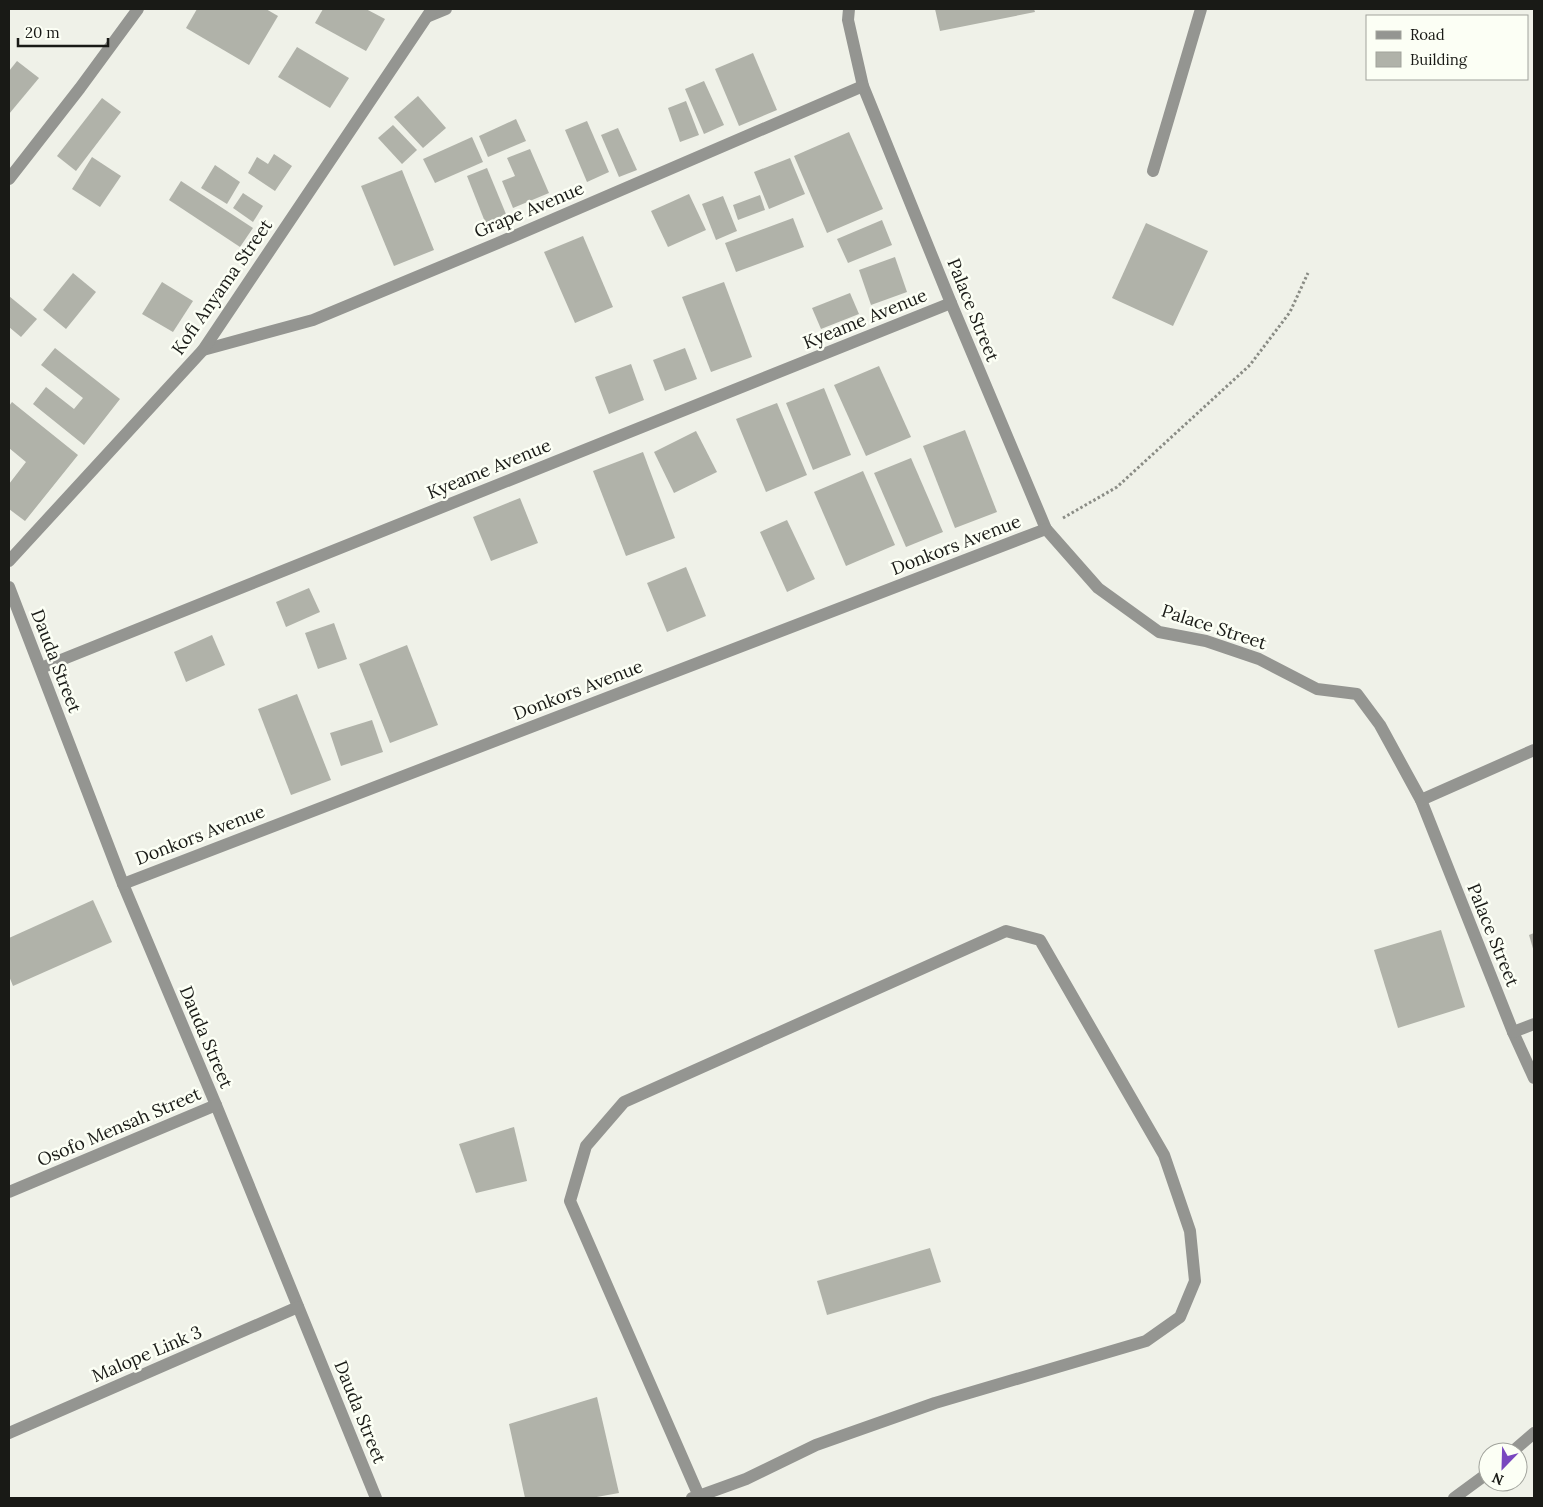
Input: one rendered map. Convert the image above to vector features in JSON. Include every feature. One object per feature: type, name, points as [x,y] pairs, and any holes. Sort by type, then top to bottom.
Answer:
[{"type":"street","points":[[9,179],[80,88],[138,9]]},
{"type":"street","points":[[430,12],[446,9]]},
{"type":"street","name":"Palace Street","points":[[849,9],[848,20],[863,86],[951,303],[1046,529],[1098,588],[1159,632],[1206,641],[1259,659],[1317,689],[1356,694],[1380,725],[1421,800],[1534,1078]]},
{"type":"street","points":[[1153,171],[1201,9]]},
{"type":"street","name":"Kofi Anyama Street","points":[[9,561],[203,350],[430,12]]},
{"type":"street","name":"Grape Avenue","points":[[203,350],[313,320],[489,247],[863,86]]},
{"type":"street","name":"Kyeame Avenue","points":[[41,668],[951,303]]},
{"type":"street","name":"Donkors Avenue","points":[[123,884],[1046,529]]},
{"type":"street","name":"Dauda Street","points":[[9,587],[123,884],[216,1105],[376,1498]]},
{"type":"street","points":[[1421,800],[1534,750]]},
{"type":"street","points":[[1006,931],[1040,940],[1164,1156],[1190,1231],[1195,1282],[1180,1317],[1146,1341],[935,1403],[825,1441],[746,1479],[695,1497],[570,1201],[586,1146],[624,1102],[1006,931]]},
{"type":"street","points":[[1514,1032],[1534,1024]]},
{"type":"street","name":"Osofo Mensah Street","points":[[9,1192],[216,1105]]},
{"type":"street","name":"Malope Link 3","points":[[9,1433],[298,1308]]},
{"type":"street","points":[[1524,1442],[1534,1433]]},
{"type":"street","points":[[1454,1498],[1478,1480]]},
{"type":"path","points":[[1046,529],[1117,487],[1250,365],[1290,312],[1308,273]]},
{"type":"building","points":[[197,9],[266,9],[278,16],[249,65],[186,28]]},
{"type":"building","points":[[323,9],[366,9],[385,19],[366,51],[315,23]]},
{"type":"building","points":[[935,9],[1034,9],[1035,12],[940,31]]},
{"type":"building","points":[[297,47],[349,78],[330,108],[278,77]]},
{"type":"building","points":[[753,53],[777,110],[739,126],[715,69]]},
{"type":"building","points":[[17,61],[39,78],[9,114],[9,71]]},
{"type":"building","points":[[704,81],[724,125],[704,134],[685,89]]},
{"type":"building","points":[[418,96],[446,128],[423,148],[394,117]]},
{"type":"building","points":[[102,98],[121,112],[76,171],[57,156]]},
{"type":"building","points":[[686,101],[699,135],[680,142],[668,108]]},
{"type":"building","points":[[516,119],[526,141],[488,157],[479,136]]},
{"type":"building","points":[[587,121],[609,172],[587,182],[565,130]]},
{"type":"building","points":[[393,125],[417,150],[402,164],[378,138]]},
{"type":"building","points":[[618,128],[637,170],[619,177],[601,135]]},
{"type":"building","points":[[849,132],[883,209],[827,233],[794,156]]},
{"type":"building","points":[[472,137],[483,162],[435,183],[423,159]]},
{"type":"building","points":[[530,149],[549,193],[513,208],[502,181],[515,176],[507,158]]},
{"type":"building","points":[[274,154],[292,166],[275,191],[248,173],[257,157],[268,164]]},
{"type":"building","points":[[92,157],[121,176],[100,207],[72,189]]},
{"type":"building","points":[[790,158],[805,194],[769,209],[754,172]]},
{"type":"building","points":[[215,165],[240,182],[227,204],[201,188]]},
{"type":"building","points":[[487,168],[508,219],[487,227],[467,176]]},
{"type":"building","points":[[402,170],[434,250],[394,266],[361,186]]},
{"type":"building","points":[[181,181],[253,228],[240,247],[169,200]]},
{"type":"building","points":[[243,193],[263,206],[253,222],[233,208]]},
{"type":"building","points":[[689,194],[706,230],[668,247],[651,211]]},
{"type":"building","points":[[760,195],[765,210],[738,220],[733,205]]},
{"type":"building","points":[[723,196],[737,231],[716,240],[702,204]]},
{"type":"building","points":[[793,218],[804,247],[736,272],[725,243]]},
{"type":"building","points":[[882,220],[892,245],[848,263],[837,239]]},
{"type":"building","points":[[1146,223],[1208,251],[1173,326],[1112,298]]},
{"type":"building","points":[[583,236],[613,307],[575,323],[544,252]]},
{"type":"building","points":[[895,257],[907,292],[871,305],[859,270]]},
{"type":"building","points":[[73,273],[96,292],[66,329],[43,310]]},
{"type":"building","points":[[162,282],[193,301],[173,332],[142,314]]},
{"type":"building","points":[[724,282],[752,357],[711,372],[682,297]]},
{"type":"building","points":[[850,293],[859,314],[821,329],[812,308]]},
{"type":"building","points":[[9,296],[37,319],[21,337],[9,327]]},
{"type":"building","points":[[55,348],[120,399],[84,445],[33,404],[46,387],[74,409],[83,398],[41,365]]},
{"type":"building","points":[[685,348],[697,379],[665,391],[653,360]]},
{"type":"building","points":[[631,364],[644,400],[609,414],[595,377]]},
{"type":"building","points":[[879,366],[911,437],[866,456],[834,385]]},
{"type":"building","points":[[824,388],[851,455],[813,470],[786,403]]},
{"type":"building","points":[[12,402],[78,455],[25,521],[9,509],[9,484],[26,462],[9,448],[9,406]]},
{"type":"building","points":[[777,403],[807,475],[766,492],[736,419]]},
{"type":"building","points":[[965,430],[997,512],[955,528],[923,446]]},
{"type":"building","points":[[696,431],[717,472],[674,493],[654,452]]},
{"type":"building","points":[[643,452],[675,538],[626,556],[593,471]]},
{"type":"building","points":[[911,458],[943,532],[906,547],[874,473]]},
{"type":"building","points":[[863,471],[895,545],[846,566],[814,492]]},
{"type":"building","points":[[520,498],[538,543],[491,561],[473,517]]},
{"type":"building","points":[[787,520],[815,579],[787,592],[760,532]]},
{"type":"building","points":[[686,567],[706,616],[667,632],[647,583]]},
{"type":"building","points":[[309,588],[320,612],[286,627],[276,602]]},
{"type":"building","points":[[334,623],[347,659],[318,669],[305,633]]},
{"type":"building","points":[[212,635],[225,665],[186,682],[174,652]]},
{"type":"building","points":[[407,645],[438,725],[390,743],[359,664]]},
{"type":"building","points":[[297,694],[331,780],[291,795],[258,709]]},
{"type":"building","points":[[372,720],[383,752],[341,766],[330,733]]},
{"type":"building","points":[[93,900],[112,942],[13,986],[9,976],[9,938]]},
{"type":"building","points":[[1441,930],[1465,1007],[1398,1028],[1374,950]]},
{"type":"building","points":[[1534,933],[1534,952],[1529,935]]},
{"type":"building","points":[[514,1127],[527,1181],[476,1193],[459,1144]]},
{"type":"building","points":[[930,1248],[941,1282],[827,1315],[817,1281]]},
{"type":"building","points":[[597,1397],[619,1493],[591,1498],[525,1498],[509,1424]]}]
